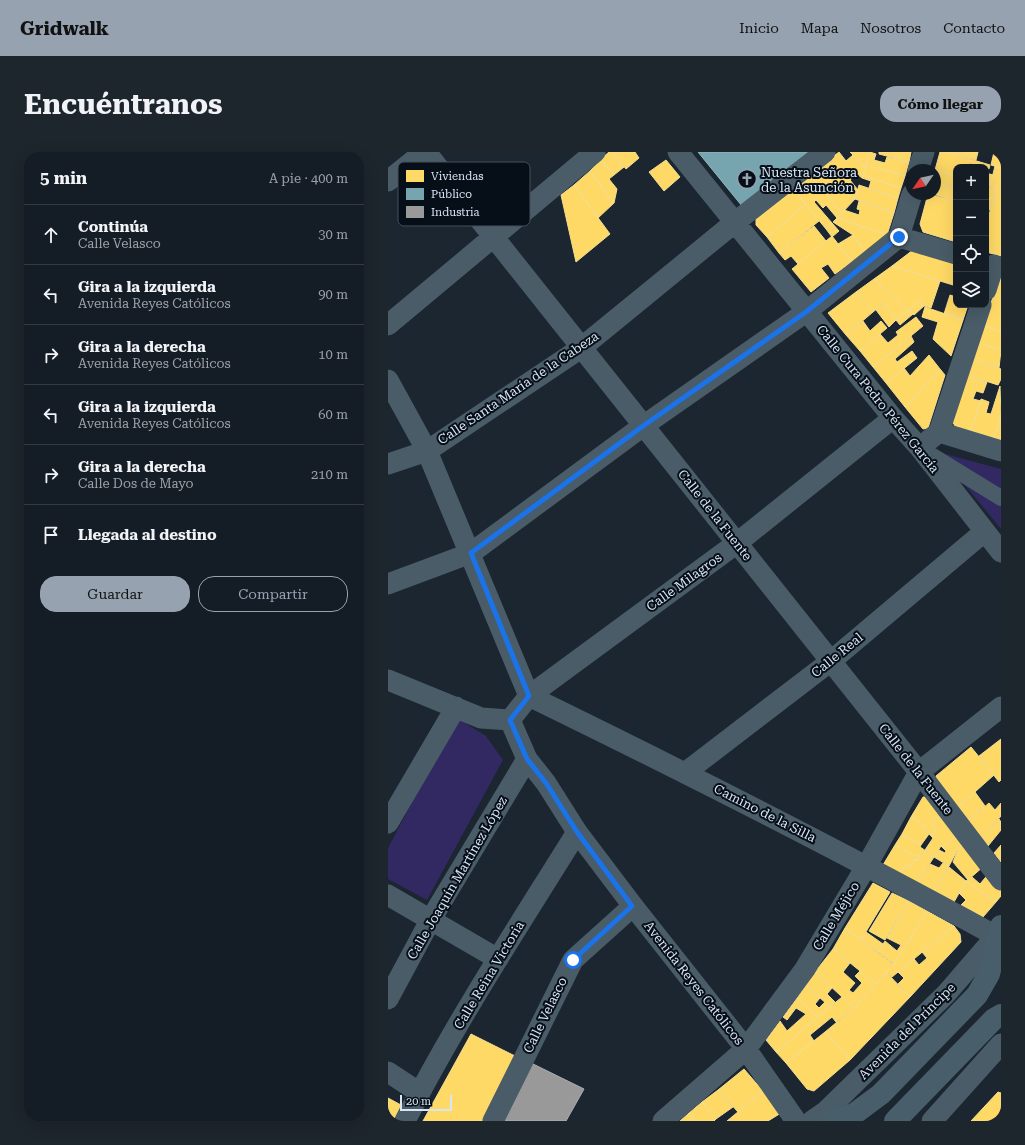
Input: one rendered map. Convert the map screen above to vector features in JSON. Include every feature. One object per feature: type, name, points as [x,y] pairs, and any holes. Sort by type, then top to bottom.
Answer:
[{"type":"main road","name":"Avenida del Príncipe","points":[[813,1121],[832,1121],[854,1114],[881,1094],[977,995],[989,974],[998,945]]},
{"type":"main road","points":[[895,1121],[994,1019],[1001,1014]]},
{"type":"street","points":[[412,162],[425,152]]},
{"type":"street","name":"Calle de la Fuente","points":[[425,152],[433,162]]},
{"type":"street","points":[[530,207],[595,152]]},
{"type":"street","name":"Calle Cura Pedro Pérez García","points":[[678,152],[892,418],[920,448],[1001,552]]},
{"type":"street","name":"Calle Santa María de la Cabeza","points":[[388,464],[427,451],[581,348],[734,223],[825,152]]},
{"type":"street","points":[[920,164],[924,152]]},
{"type":"street","points":[[388,181],[398,173]]},
{"type":"street","points":[[388,584],[471,553],[643,426],[806,312],[899,237],[910,200]]},
{"type":"street","name":"Calle de la Fuente","points":[[484,226],[920,772],[1001,880]]},
{"type":"street","points":[[388,324],[507,226]]},
{"type":"street","points":[[899,237],[953,253]]},
{"type":"street","points":[[989,281],[994,265]]},
{"type":"street","points":[[980,308],[940,432],[920,448],[1001,498]]},
{"type":"street","points":[[388,380],[427,451],[471,553],[529,696],[510,720],[481,718],[388,680]]},
{"type":"street","name":"Calle Milagros","points":[[529,696],[737,543],[892,418]]},
{"type":"street","points":[[940,432],[1001,451]]},
{"type":"street","name":"Calle Real","points":[[686,772],[831,661],[984,532]]},
{"type":"street","name":"Camino de la Silla","points":[[529,696],[686,772],[867,865],[998,945]]},
{"type":"street","points":[[388,823],[456,707]]},
{"type":"street","name":"Calle Méjico","points":[[663,1121],[746,1049],[805,969],[920,772],[1001,707]]},
{"type":"street","name":"Avenida Reyes Católicos","points":[[510,720],[527,759],[546,783],[577,832],[632,906],[746,1049],[796,1121]]},
{"type":"street","name":"Calle Joaquín Martínez López","points":[[388,999],[431,919],[527,759]]},
{"type":"street","name":"Calle Reina Victoria","points":[[406,1121],[420,1092],[498,959],[577,832]]},
{"type":"street","points":[[388,895],[498,959]]},
{"type":"street","name":"Calle Velasco","points":[[493,1121],[573,960],[632,906]]},
{"type":"street","name":"Avenida del Príncipe","points":[[813,1121],[825,1112],[998,945]]},
{"type":"street","points":[[932,1121],[1001,1044]]},
{"type":"street","points":[[388,1072],[420,1092]]},
{"type":"shaded area","points":[[938,452],[1001,469],[1001,529]]},
{"type":"shaded area","points":[[457,718],[486,736],[503,760],[427,900],[388,879],[388,848]]},
{"type":"building: Viviendas","points":[[609,152],[612,152],[624,167],[614,175],[601,159]]},
{"type":"building: Viviendas","points":[[612,152],[635,152],[639,158],[626,169]]},
{"type":"building: Viviendas","points":[[839,152],[846,161],[853,155],[865,168],[862,178],[857,174],[850,180],[858,190],[855,199],[826,162]]},
{"type":"building: Viviendas","points":[[850,152],[870,152],[865,168],[853,155]]},
{"type":"building: Viviendas","points":[[870,152],[876,154],[874,160],[885,163],[887,157],[909,162],[908,164],[905,164],[905,176],[866,165]]},
{"type":"building: Viviendas","points":[[879,152],[911,152],[909,162],[879,154]]},
{"type":"building: Viviendas","points":[[940,152],[947,152],[987,164],[953,164],[953,175],[941,172],[941,164],[937,164]]},
{"type":"building: Viviendas","points":[[947,152],[978,152],[976,160]]},
{"type":"building: Viviendas","points":[[994,152],[1001,152],[1001,168],[991,165]]},
{"type":"building: Viviendas","points":[[601,159],[614,175],[609,179],[617,189],[614,203],[590,171]]},
{"type":"building: Viviendas","points":[[666,160],[680,177],[664,191],[649,172]]},
{"type":"building: Viviendas","points":[[826,162],[855,199],[842,213],[810,175]]},
{"type":"building: Viviendas","points":[[866,165],[905,176],[901,188],[863,175]]},
{"type":"building: Viviendas","points":[[995,166],[1001,168],[1001,256],[989,253],[989,215],[997,187],[990,186]]},
{"type":"building: Viviendas","points":[[590,171],[614,203],[598,218],[574,185]]},
{"type":"building: Viviendas","points":[[941,172],[953,175],[953,187],[941,184]]},
{"type":"building: Viviendas","points":[[989,174],[993,175],[989,186]]},
{"type":"building: Viviendas","points":[[810,175],[842,213],[837,218],[826,205],[823,208],[816,200],[814,202],[832,223],[826,229],[793,189]]},
{"type":"building: Viviendas","points":[[863,175],[901,188],[898,198],[869,188],[871,181],[862,178]]},
{"type":"building: Viviendas","points":[[941,184],[953,188],[953,200],[941,196]]},
{"type":"building: Viviendas","points":[[574,185],[610,234],[576,262],[561,195]]},
{"type":"building: Viviendas","points":[[859,185],[898,198],[894,213],[855,199]]},
{"type":"building: Viviendas","points":[[990,186],[997,187],[993,199],[989,198]]},
{"type":"building: Viviendas","points":[[793,189],[806,204],[767,237],[756,225],[756,219]]},
{"type":"building: Viviendas","points":[[941,197],[953,200],[953,241],[923,232],[920,224],[926,200],[941,200]]},
{"type":"building: Viviendas","points":[[989,198],[993,199],[989,210]]},
{"type":"building: Viviendas","points":[[859,201],[894,213],[887,235],[837,218],[844,210],[859,215],[860,210],[857,209]]},
{"type":"building: Viviendas","points":[[806,204],[819,221],[779,253],[767,237]]},
{"type":"building: Viviendas","points":[[837,218],[887,235],[865,252],[853,235],[833,222]]},
{"type":"building: Viviendas","points":[[832,223],[839,231],[832,237],[826,229]]},
{"type":"building: Viviendas","points":[[814,226],[826,241],[798,264],[791,256],[785,260],[779,253]]},
{"type":"building: Viviendas","points":[[853,235],[865,252],[852,262],[838,244]]},
{"type":"building: Viviendas","points":[[832,236],[852,262],[835,274],[828,264],[821,268],[829,278],[811,292],[792,269]]},
{"type":"building: Viviendas","points":[[913,250],[953,262],[953,285],[892,266]]},
{"type":"building: Viviendas","points":[[892,266],[940,281],[931,308],[921,305],[922,302],[918,301],[908,311],[874,279]]},
{"type":"building: Viviendas","points":[[999,277],[1001,278],[1001,332],[984,326]]},
{"type":"building: Viviendas","points":[[874,279],[908,311],[897,319],[884,303],[873,312],[856,292]]},
{"type":"building: Viviendas","points":[[856,292],[873,312],[846,335],[828,313]]},
{"type":"building: Viviendas","points":[[950,295],[953,296],[953,308],[967,308],[963,320],[944,314]]},
{"type":"building: Viviendas","points":[[918,301],[922,302],[921,305],[924,306],[914,315],[909,309]]},
{"type":"building: Viviendas","points":[[884,303],[897,319],[889,327],[876,310]]},
{"type":"building: Viviendas","points":[[925,307],[963,320],[951,356],[933,339],[938,322],[922,317]]},
{"type":"building: Viviendas","points":[[909,309],[913,314],[900,325],[896,320]]},
{"type":"building: Viviendas","points":[[916,317],[923,326],[873,367],[860,351],[880,334],[888,343],[898,335],[896,332]]},
{"type":"building: Viviendas","points":[[863,321],[870,331],[881,321],[887,328],[860,351],[846,335]]},
{"type":"building: Viviendas","points":[[984,326],[1001,332],[1001,350],[978,343]]},
{"type":"building: Viviendas","points":[[911,336],[914,342],[895,359],[897,362],[912,351],[917,358],[886,383],[873,367]]},
{"type":"building: Viviendas","points":[[978,343],[1001,350],[999,368],[973,360]]},
{"type":"building: Viviendas","points":[[929,355],[940,369],[905,407],[886,383],[904,368],[910,376]]},
{"type":"building: Viviendas","points":[[973,360],[1001,369],[1001,379],[998,385],[967,375]]},
{"type":"building: Viviendas","points":[[940,369],[945,375],[928,428],[923,429],[905,407]]},
{"type":"building: Viviendas","points":[[967,375],[987,382],[983,393],[976,391],[973,399],[981,401],[971,431],[955,426],[952,421]]},
{"type":"building: Viviendas","points":[[1000,386],[1001,415],[994,438],[971,431],[981,399],[989,402],[986,413],[991,414]]},
{"type":"building: Viviendas","points":[[1001,415],[1001,440],[994,438]]},
{"type":"building: Viviendas","points":[[1001,739],[1001,780],[999,782],[979,756]]},
{"type":"building: Viviendas","points":[[971,747],[994,775],[957,808],[936,782],[936,776]]},
{"type":"building: Viviendas","points":[[975,792],[985,806],[968,821],[957,808]]},
{"type":"building: Viviendas","points":[[923,797],[928,797],[942,814],[931,823],[937,831],[931,836],[924,828],[926,826],[911,817]]},
{"type":"building: Viviendas","points":[[989,803],[995,810],[1001,803],[1001,816],[982,838],[968,821]]},
{"type":"building: Viviendas","points":[[942,814],[959,834],[942,847],[941,846],[934,857],[925,850],[933,838],[931,836],[937,831],[931,823]]},
{"type":"building: Viviendas","points":[[911,817],[926,826],[924,828],[929,834],[921,845],[902,834]]},
{"type":"building: Viviendas","points":[[999,819],[1001,822],[1001,830],[988,846],[982,838]]},
{"type":"building: Viviendas","points":[[902,834],[921,845],[920,847],[926,851],[921,857],[913,855],[895,845]]},
{"type":"building: Viviendas","points":[[959,834],[965,842],[959,847],[949,866],[934,857],[939,850],[945,853],[946,851],[942,847]]},
{"type":"building: Viviendas","points":[[965,842],[984,866],[968,880],[953,862],[959,847]]},
{"type":"building: Viviendas","points":[[895,845],[913,855],[921,857],[919,860],[914,860],[910,867],[906,864],[900,874],[883,865]]},
{"type":"building: Viviendas","points":[[1001,845],[1001,862],[994,853]]},
{"type":"building: Viviendas","points":[[926,851],[934,857],[917,883],[900,874],[906,864],[910,867],[914,860],[919,860]]},
{"type":"building: Viviendas","points":[[943,863],[949,866],[934,891],[917,883],[930,864],[939,868]]},
{"type":"building: Viviendas","points":[[949,867],[966,881],[954,902],[934,891]]},
{"type":"building: Viviendas","points":[[990,872],[1001,886],[1001,896],[996,902],[966,881],[972,877],[980,884]]},
{"type":"building: Viviendas","points":[[966,881],[996,902],[983,917],[961,905],[966,900],[959,893]]},
{"type":"building: Viviendas","points":[[873,883],[890,892],[861,940],[845,928]]},
{"type":"building: Viviendas","points":[[892,893],[909,901],[885,940],[869,931]]},
{"type":"building: Viviendas","points":[[909,901],[927,911],[894,964],[878,952],[885,941],[897,951],[901,945],[887,938]]},
{"type":"building: Viviendas","points":[[927,911],[954,926],[892,977],[886,972],[894,964]]},
{"type":"building: Viviendas","points":[[954,926],[960,934],[961,942],[910,997],[898,984],[904,978],[898,972],[914,959],[919,965],[927,958],[922,952]]},
{"type":"building: Viviendas","points":[[845,928],[893,964],[876,984],[833,949]]},
{"type":"building: Viviendas","points":[[866,932],[883,944],[878,952],[861,940]]},
{"type":"building: Viviendas","points":[[833,949],[850,963],[843,972],[855,983],[849,990],[853,993],[862,983],[855,976],[860,971],[876,984],[854,1008],[815,972]]},
{"type":"building: Viviendas","points":[[815,972],[832,988],[827,994],[835,1002],[830,1007],[806,985]]},
{"type":"building: Viviendas","points":[[886,972],[910,997],[850,1060],[825,1032],[854,1008]]},
{"type":"building: Viviendas","points":[[806,985],[820,998],[815,1004],[819,1008],[825,1002],[830,1007],[818,1017],[797,998]]},
{"type":"building: Viviendas","points":[[842,997],[854,1008],[836,1022],[832,1017],[810,1035],[814,1041],[786,1063],[776,1052]]},
{"type":"building: Viviendas","points":[[797,998],[818,1017],[776,1052],[766,1040],[780,1021],[787,1031],[806,1014],[796,1008],[787,1020],[783,1017]]},
{"type":"building: Viviendas","points":[[825,1032],[850,1060],[814,1091],[807,1089],[786,1063]]},
{"type":"building: Viviendas","points":[[471,1034],[515,1056],[483,1121],[423,1121]]},
{"type":"building: Viviendas","points":[[744,1069],[763,1091],[738,1112],[718,1090]]},
{"type":"building: Viviendas","points":[[718,1090],[733,1107],[716,1119],[702,1102]]},
{"type":"building: Viviendas","points":[[763,1091],[781,1113],[768,1121],[727,1121]]},
{"type":"building: Viviendas","points":[[998,1092],[1001,1093],[1001,1121],[971,1121]]},
{"type":"building: Viviendas","points":[[388,1098],[401,1105],[393,1121],[388,1121]]},
{"type":"building: Viviendas","points":[[702,1102],[716,1119],[714,1121],[695,1121],[689,1113]]},
{"type":"building: Viviendas","points":[[689,1113],[695,1121],[680,1121]]},
{"type":"building: Público","name":"Nuestra Señora de la Asunción","points":[[698,152],[808,152],[742,206]]},
{"type":"building: Industria","points":[[529,1062],[584,1089],[566,1121],[500,1121]]},
{"type":"place","name":"Nuestra Señora de la Asunción","points":[[747,179]]},
{"type":"route","points":[[573,960],[632,906],[577,832],[546,783],[527,759],[510,720],[529,696],[471,553],[643,426],[806,312],[899,237]]}]
